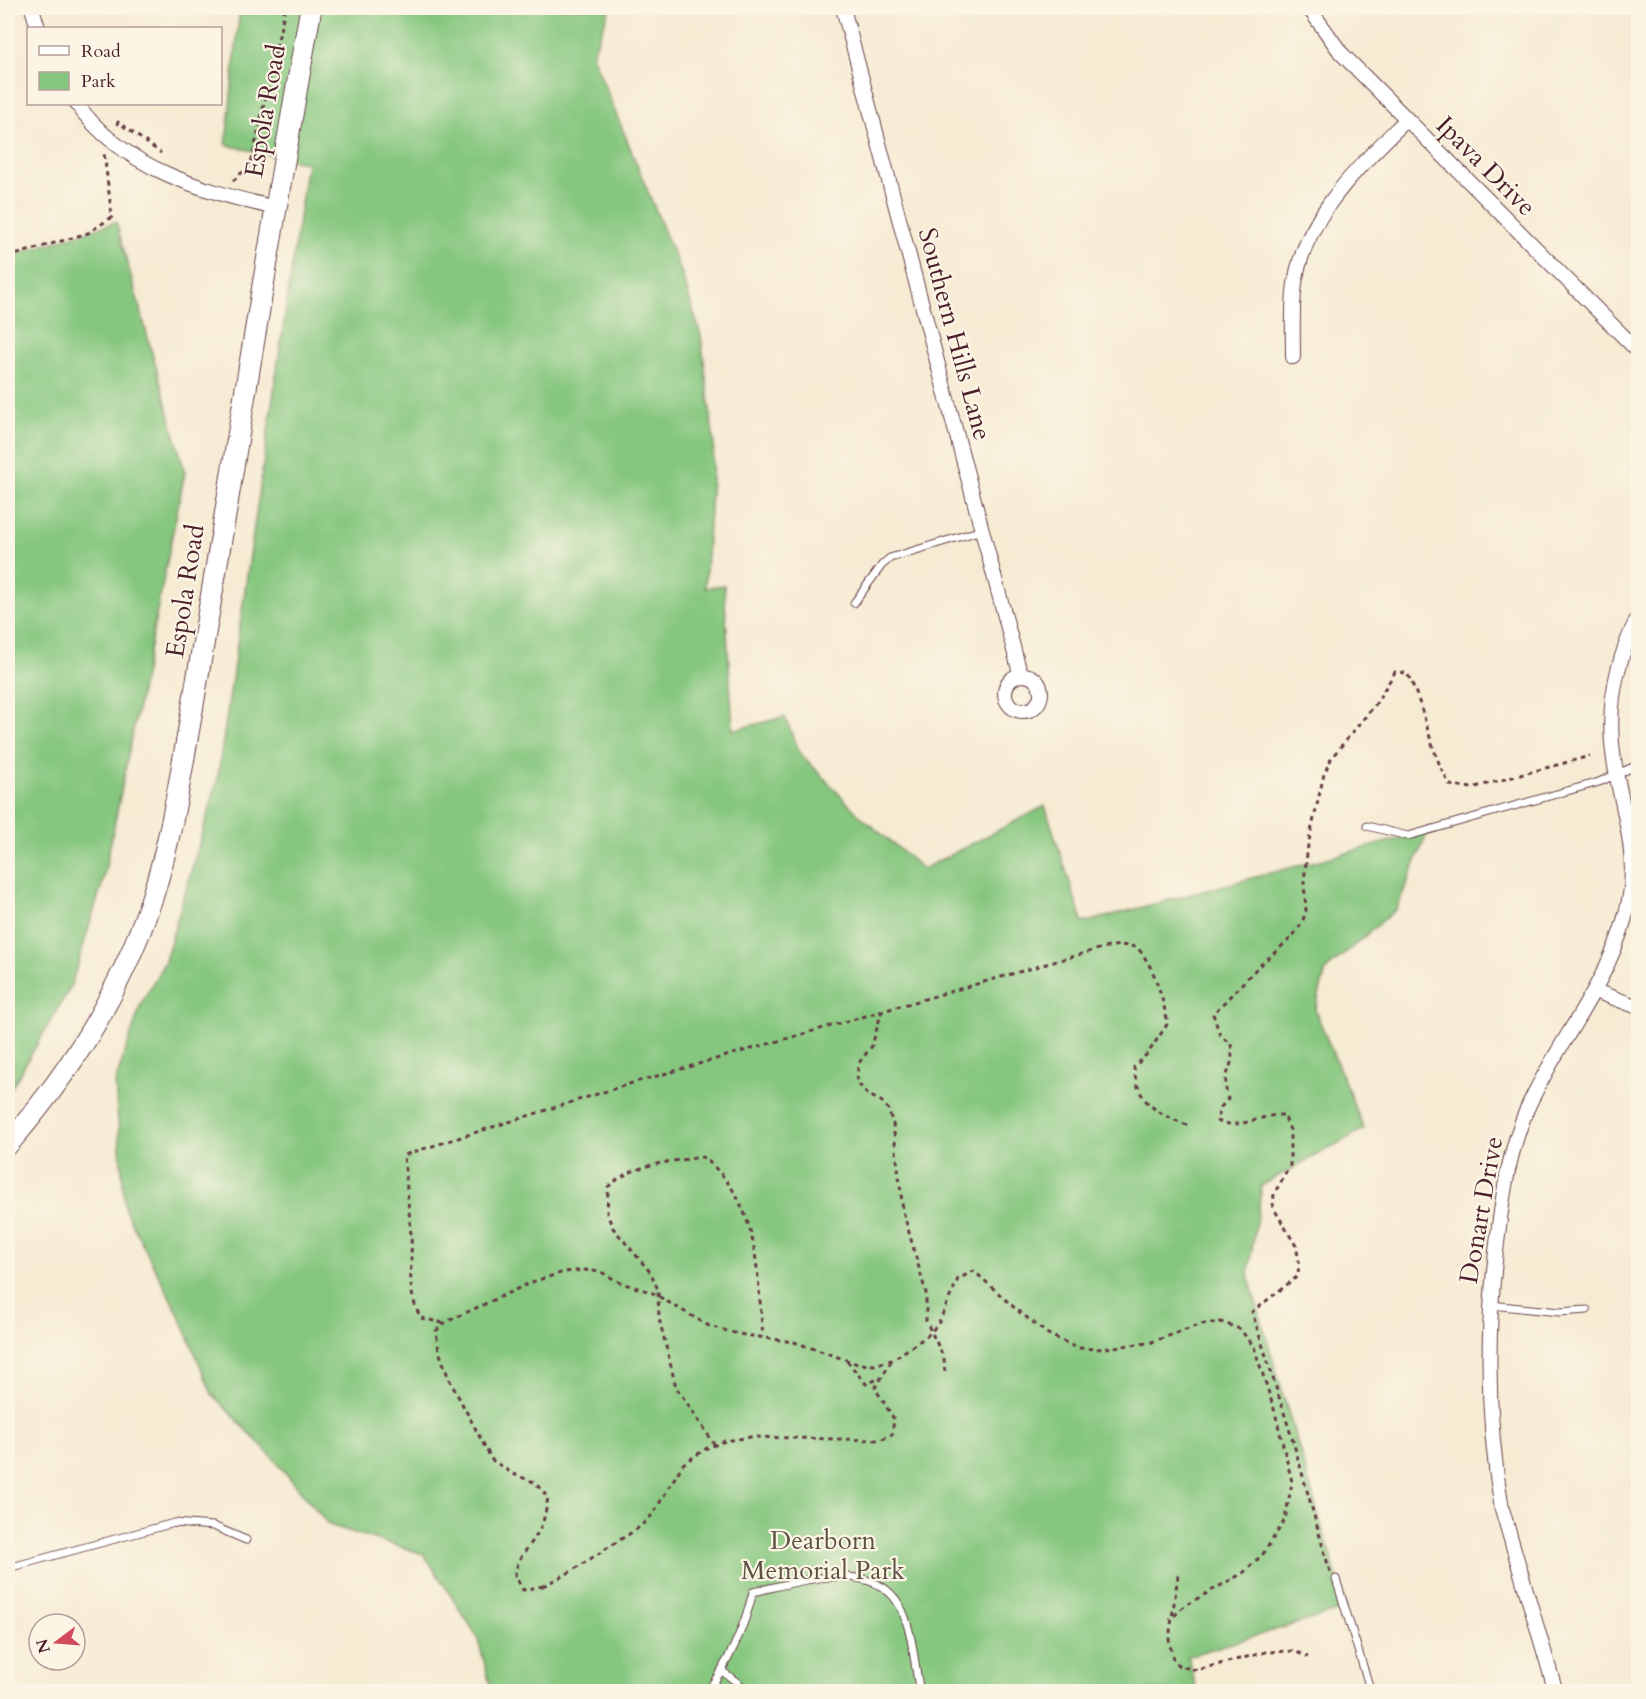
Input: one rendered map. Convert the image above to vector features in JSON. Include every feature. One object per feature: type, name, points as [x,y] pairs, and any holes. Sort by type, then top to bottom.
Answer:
[{"type":"main road","name":"Espola Road","points":[[8,1144],[64,1075],[92,1031],[125,966],[160,872],[177,795],[200,667],[274,208],[311,8]]},
{"type":"street","points":[[32,8],[38,27]]},
{"type":"street","name":"Southern Hills Lane","points":[[843,8],[1020,673]]},
{"type":"street","name":"Ipava Drive","points":[[1309,8],[1341,53],[1638,351]]},
{"type":"street","points":[[78,105],[111,138],[137,158],[173,179],[274,208]]},
{"type":"street","points":[[1293,357],[1294,290],[1301,257],[1327,205],[1345,182],[1406,120]]},
{"type":"street","name":"Donart Drive","points":[[1556,1692],[1502,1509],[1490,1409],[1490,1305],[1503,1196],[1518,1133],[1543,1078],[1595,991],[1618,939],[1630,894],[1631,840],[1613,753],[1612,718],[1616,676],[1628,638],[1638,617]]},
{"type":"street","points":[[1595,991],[1638,1007]]},
{"type":"lane","points":[[854,603],[882,565],[890,558],[982,530]]},
{"type":"lane","points":[[1367,826],[1381,832],[1408,836],[1599,782],[1638,765]]},
{"type":"lane","points":[[1490,1305],[1560,1312],[1587,1310]]},
{"type":"lane","points":[[8,1568],[174,1523],[213,1526],[246,1540]]},
{"type":"lane","points":[[707,1692],[722,1671],[748,1615],[753,1592],[831,1576],[856,1578],[881,1585],[899,1604],[908,1627],[920,1692]]},
{"type":"lane","points":[[1336,1579],[1371,1692]]},
{"type":"lane","points":[[722,1671],[750,1692]]},
{"type":"path","points":[[225,179],[235,181],[251,164],[285,8]]},
{"type":"path","points":[[8,257],[88,233],[112,217],[102,156],[118,122],[168,159]]},
{"type":"path","points":[[1336,1579],[1330,1572],[1322,1548],[1293,1441],[1252,1312],[1298,1276],[1299,1261],[1296,1246],[1273,1207],[1274,1194],[1290,1165],[1290,1130],[1284,1115],[1268,1114],[1250,1122],[1227,1125],[1217,1121],[1221,1107],[1228,1099],[1223,1083],[1234,1058],[1232,1045],[1220,1035],[1213,1014],[1256,969],[1292,937],[1302,923],[1306,911],[1304,881],[1308,845],[1324,774],[1332,758],[1375,705],[1395,672],[1407,673],[1416,690],[1437,760],[1450,785],[1472,788],[1590,756]]},
{"type":"path","points":[[444,1323],[421,1318],[412,1303],[409,1274],[411,1235],[404,1155],[629,1084],[1102,948],[1120,945],[1137,947],[1150,963],[1168,1023],[1148,1053],[1134,1067],[1136,1086],[1148,1103],[1187,1125]]},
{"type":"path","points":[[882,1010],[872,1046],[858,1064],[857,1082],[868,1095],[881,1101],[888,1109],[903,1211],[926,1293],[926,1321],[944,1358],[945,1374]]},
{"type":"path","points":[[715,1445],[676,1387],[659,1318],[658,1290],[651,1273],[613,1228],[607,1214],[608,1187],[623,1174],[644,1167],[703,1157],[720,1171],[732,1186],[754,1238],[763,1336]]},
{"type":"path","points":[[892,1360],[875,1388],[894,1419],[892,1435],[880,1440],[751,1437],[715,1445],[682,1464],[653,1514],[633,1533],[570,1572],[542,1586],[523,1590],[515,1576],[517,1562],[525,1547],[536,1536],[545,1518],[548,1497],[534,1482],[513,1474],[492,1460],[449,1379],[439,1351],[436,1331],[444,1323],[532,1282],[564,1272],[585,1270],[601,1272],[621,1283],[651,1292],[709,1326],[738,1334],[794,1342],[847,1360],[874,1365],[892,1360],[927,1336],[938,1324],[958,1279],[974,1270],[1017,1310],[1048,1334],[1077,1348],[1096,1349],[1149,1343],[1202,1324],[1221,1322],[1240,1329],[1254,1347],[1275,1412],[1292,1482],[1285,1520],[1263,1554],[1243,1573],[1184,1606],[1170,1620]]},
{"type":"path","points":[[847,1360],[866,1384],[881,1377]]},
{"type":"path","points":[[1178,1575],[1168,1639],[1173,1660],[1179,1666],[1197,1670],[1266,1652],[1294,1651],[1308,1657]]},
{"type":"green space","name":"Dearborn Memorial Park","points":[[240,8],[610,8],[592,55],[681,272],[701,336],[714,444],[705,588],[724,585],[733,730],[785,717],[799,752],[858,814],[923,869],[1045,806],[1083,923],[1428,831],[1397,908],[1326,970],[1315,1010],[1364,1129],[1262,1185],[1248,1275],[1346,1609],[1188,1656],[1197,1691],[492,1691],[477,1636],[424,1554],[329,1525],[273,1458],[212,1394],[181,1319],[125,1210],[115,1083],[141,1004],[165,961],[217,782],[307,163],[226,145]]},
{"type":"green space","points":[[116,222],[185,472],[103,881],[71,986],[8,1094],[8,257]]}]
